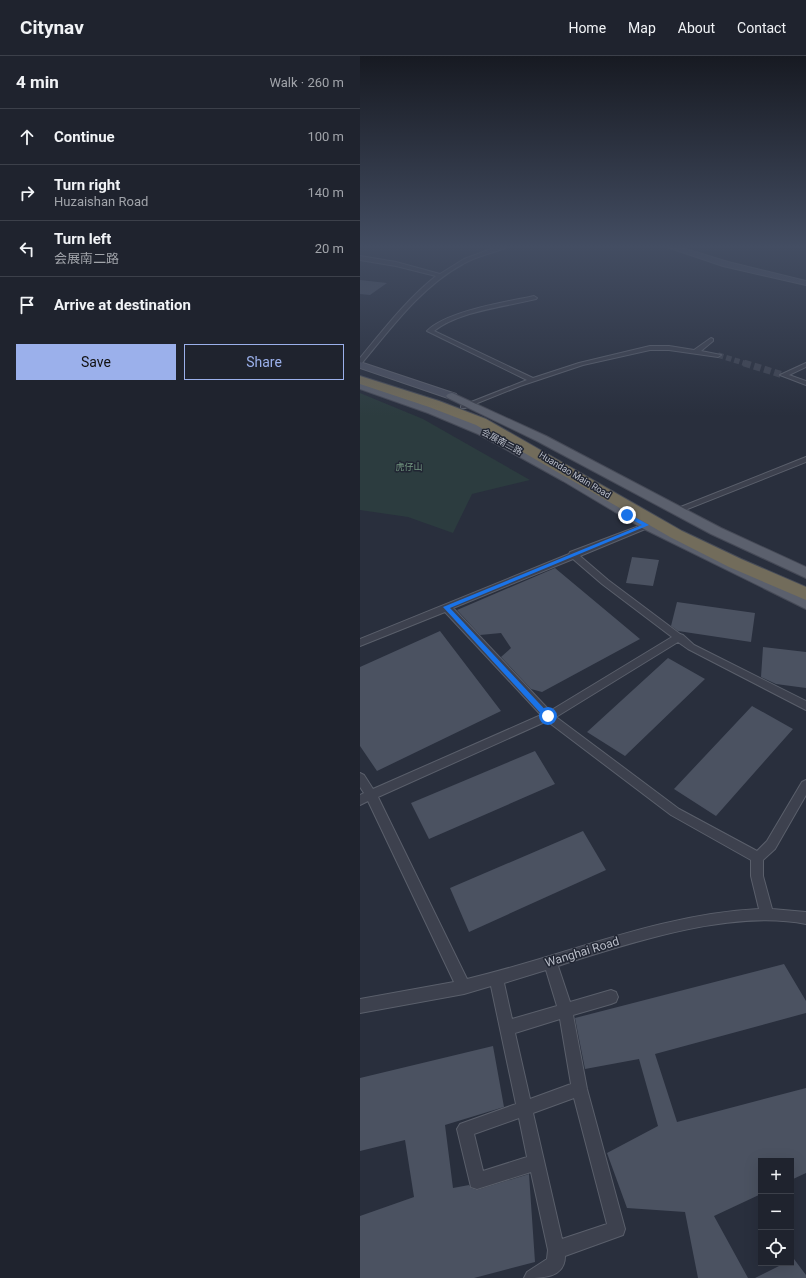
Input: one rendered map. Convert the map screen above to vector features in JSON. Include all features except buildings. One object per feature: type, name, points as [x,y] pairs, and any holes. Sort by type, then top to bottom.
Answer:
[{"type":"highway","name":"Huandao Main Road","points":[[360,372],[467,406],[559,453],[688,528],[738,552],[806,581]]},
{"type":"highway","name":"Huandao Main Road","points":[[360,380],[434,404],[481,422],[676,534],[735,563],[806,594]]},
{"type":"main road","points":[[360,364],[452,396],[467,406],[561,447],[719,534],[806,573]]},
{"type":"main road","name":"会展南二路","points":[[360,385],[432,410],[482,431],[568,478],[647,525],[806,604]]},
{"type":"street","points":[[360,364],[397,318],[412,302]]},
{"type":"street","points":[[518,302],[443,322],[434,326],[430,331],[533,380]]},
{"type":"street","points":[[696,351],[710,340]]},
{"type":"street","points":[[467,406],[533,380],[582,364],[650,348],[669,348],[718,354]]},
{"type":"street","points":[[806,365],[783,375],[806,383]]},
{"type":"street","points":[[677,510],[806,459]]},
{"type":"street","points":[[360,643],[573,554],[647,525]]},
{"type":"street","points":[[573,554],[605,582],[692,646],[806,706]]},
{"type":"street","points":[[446,607],[548,716],[675,812],[757,858]]},
{"type":"street","points":[[366,798],[548,716],[680,637]]},
{"type":"street","points":[[360,778],[366,798],[464,987]]},
{"type":"street","points":[[767,914],[757,876],[757,858],[771,845],[806,785]]},
{"type":"street","name":"Wanghai Road","points":[[360,1006],[464,987],[618,941],[691,922],[767,914],[793,915],[806,918]]},
{"type":"street","points":[[550,962],[565,1010],[579,1089],[617,1229],[556,1250]]},
{"type":"street","points":[[496,978],[556,1250],[556,1264],[533,1278]]},
{"type":"street","points":[[506,1028],[611,997]]},
{"type":"street","points":[[536,1162],[476,1181],[465,1129],[579,1089]]},
{"type":"green space","name":"虎仔山","points":[[360,393],[423,419],[530,480],[472,494],[453,533],[408,517],[360,510]]},
{"type":"tunnel","points":[[718,355],[747,364]]},
{"type":"tunnel","points":[[744,363],[783,375]]},
{"type":"route","points":[[548,716],[446,607],[647,525],[627,515]]}]
